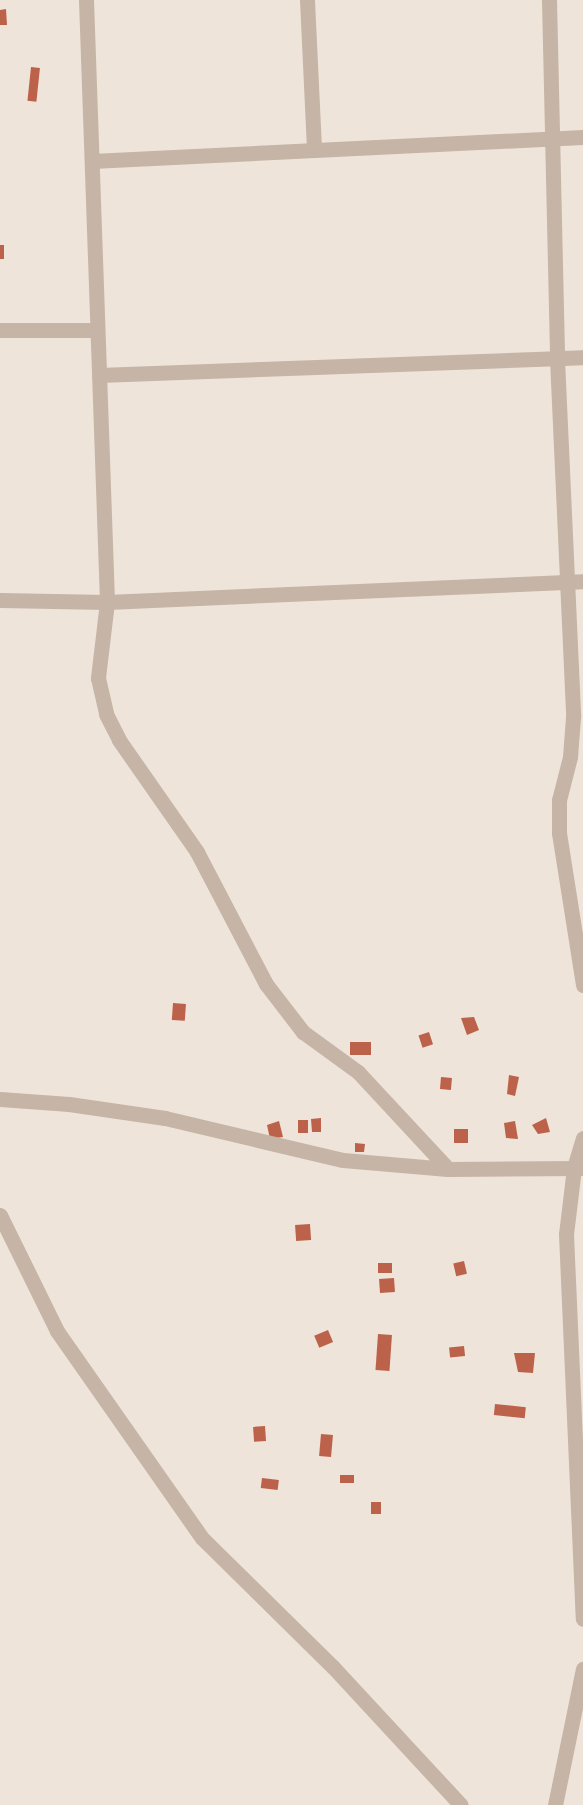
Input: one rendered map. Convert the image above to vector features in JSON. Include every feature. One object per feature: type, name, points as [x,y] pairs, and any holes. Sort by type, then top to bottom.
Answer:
[{"type":"street","points":[[86,0],[107,602],[98,678],[106,714],[118,740],[197,852],[266,984],[297,1024],[358,1072],[448,1169]]},
{"type":"street","points":[[307,0],[315,149]]},
{"type":"street","points":[[549,0],[557,359],[576,581],[573,717],[576,758],[559,800],[559,833],[583,985]]},
{"type":"street","points":[[92,161],[583,137]]},
{"type":"street","points":[[0,330],[97,330]]},
{"type":"street","points":[[99,375],[583,357]]},
{"type":"street","points":[[0,600],[107,602],[576,581]]},
{"type":"street","points":[[0,1099],[69,1104],[165,1118],[343,1160],[448,1169],[578,1168]]},
{"type":"street","points":[[583,1138],[566,1234],[583,1619]]},
{"type":"street","points":[[0,1215],[57,1331],[202,1538],[333,1667],[461,1805]]},
{"type":"street","points":[[555,1805],[583,1669]]},
{"type":"building","points":[[6,9],[7,25],[0,25],[0,10]]},
{"type":"building","points":[[31,67],[40,68],[36,102],[27,101]]},
{"type":"building","points":[[0,245],[4,245],[4,259],[0,259]]},
{"type":"building","points":[[173,1003],[186,1004],[185,1021],[172,1020]]},
{"type":"building","points":[[474,1017],[479,1030],[467,1035],[461,1018]]},
{"type":"building","points":[[429,1032],[433,1044],[423,1048],[419,1035]]},
{"type":"building","points":[[350,1042],[371,1042],[371,1055],[350,1055]]},
{"type":"building","points":[[509,1075],[519,1077],[515,1096],[507,1094]]},
{"type":"building","points":[[441,1077],[452,1078],[451,1090],[440,1089]]},
{"type":"building","points":[[321,1118],[321,1132],[312,1132],[311,1119]]},
{"type":"building","points":[[546,1118],[550,1132],[538,1134],[532,1125]]},
{"type":"building","points":[[298,1120],[308,1120],[308,1133],[298,1133]]},
{"type":"building","points":[[279,1121],[283,1137],[270,1139],[267,1125]]},
{"type":"building","points":[[515,1121],[518,1139],[506,1138],[504,1123]]},
{"type":"building","points":[[454,1129],[468,1129],[468,1143],[454,1143]]},
{"type":"building","points":[[355,1143],[365,1144],[364,1152],[355,1152]]},
{"type":"building","points":[[310,1224],[311,1240],[296,1241],[295,1225]]},
{"type":"building","points":[[464,1261],[467,1274],[456,1276],[453,1263]]},
{"type":"building","points":[[378,1263],[392,1263],[392,1273],[378,1273]]},
{"type":"building","points":[[394,1278],[395,1292],[380,1293],[379,1279]]},
{"type":"building","points":[[328,1330],[333,1342],[319,1348],[314,1336]]},
{"type":"building","points":[[378,1334],[392,1335],[389,1371],[375,1370]]},
{"type":"building","points":[[464,1346],[465,1356],[450,1358],[449,1348]]},
{"type":"building","points":[[514,1353],[535,1353],[533,1373],[518,1372]]},
{"type":"building","points":[[495,1404],[526,1407],[525,1418],[494,1415]]},
{"type":"building","points":[[265,1426],[266,1441],[254,1442],[253,1427]]},
{"type":"building","points":[[321,1434],[333,1435],[331,1457],[319,1456]]},
{"type":"building","points":[[340,1475],[354,1475],[354,1483],[340,1483]]},
{"type":"building","points":[[262,1478],[279,1480],[278,1490],[261,1488]]},
{"type":"building","points":[[371,1502],[381,1502],[381,1514],[371,1514]]}]
